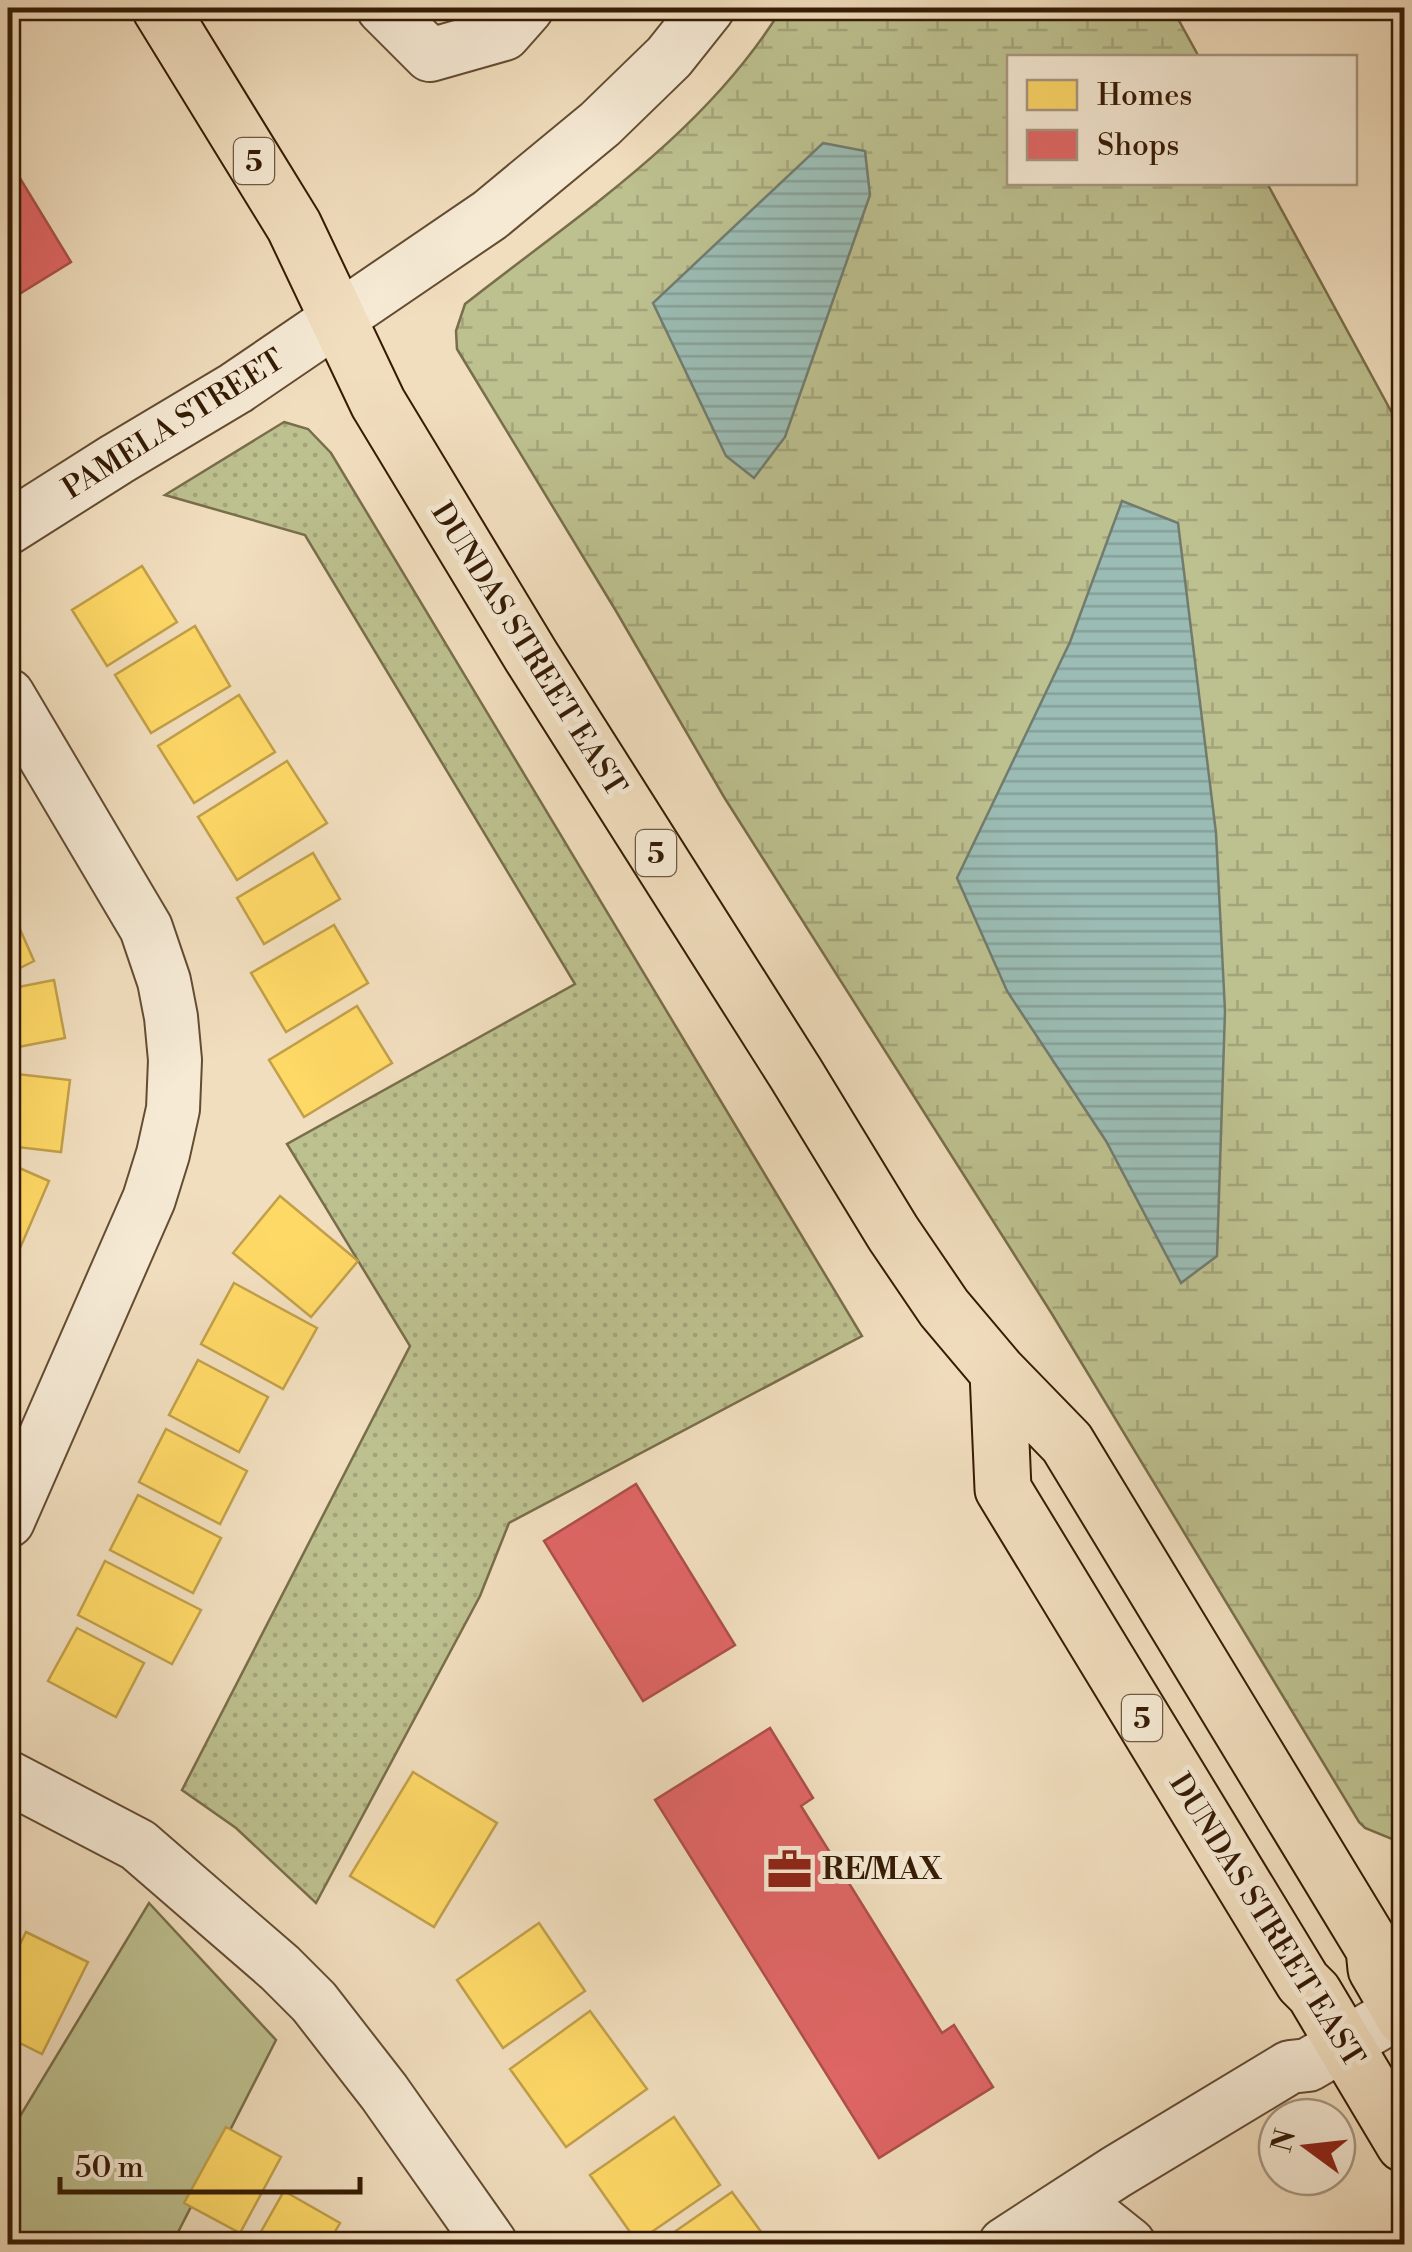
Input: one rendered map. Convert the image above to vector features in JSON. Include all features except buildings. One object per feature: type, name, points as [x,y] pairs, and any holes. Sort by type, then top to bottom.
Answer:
[{"type":"main road","name":"DUNDAS STREET EAST","points":[[160,8],[294,226],[378,403],[531,656],[893,1234],[944,1308],[998,1372],[1068,1443],[1374,1949],[1376,1969],[1404,2019]]},
{"type":"main road","name":"DUNDAS STREET EAST","points":[[998,1372],[1004,1489],[1303,1982],[1314,1994],[1327,2055],[1404,2144]]},
{"type":"main road","points":[[1330,1878],[1404,1911]]},
{"type":"street","points":[[383,8],[430,55],[504,34],[527,8]]},
{"type":"street","name":"PAMELA STREET","points":[[8,528],[236,388],[490,215],[600,124],[669,57],[708,8]]},
{"type":"street","points":[[8,695],[146,928],[168,999],[175,1060],[174,1109],[149,1199],[8,1521]]},
{"type":"street","points":[[8,1777],[138,1845],[280,1968],[314,2002],[384,2092],[491,2244]]},
{"type":"street","points":[[1006,2244],[1290,2067],[1327,2055],[1404,2019]]},
{"type":"street","points":[[1074,2200],[1129,2244]]},
{"type":"green space","points":[[782,8],[1172,8],[1198,55],[1007,55],[1007,185],[1268,185],[1404,435],[1404,1844],[1359,1822],[1052,1314],[724,797],[457,349],[456,331],[465,304],[637,170],[716,94]]},
{"type":"green space","points":[[284,422],[308,429],[331,453],[862,1336],[509,1523],[480,1596],[316,1903],[236,1828],[182,1790],[410,1346],[287,1144],[575,984],[305,535],[165,495]]},
{"type":"green space","points":[[149,1903],[276,2040],[172,2244],[8,2244],[8,2113],[19,2118]]},
{"type":"water","points":[[823,143],[865,151],[870,195],[785,437],[754,478],[726,456],[653,303]]},
{"type":"water","points":[[1122,501],[1178,523],[1216,833],[1225,1011],[1217,1256],[1181,1283],[1106,1141],[1007,991],[957,878],[1070,642]]},
{"type":"place","name":"RE/MAX","points":[[789,1869]]}]
